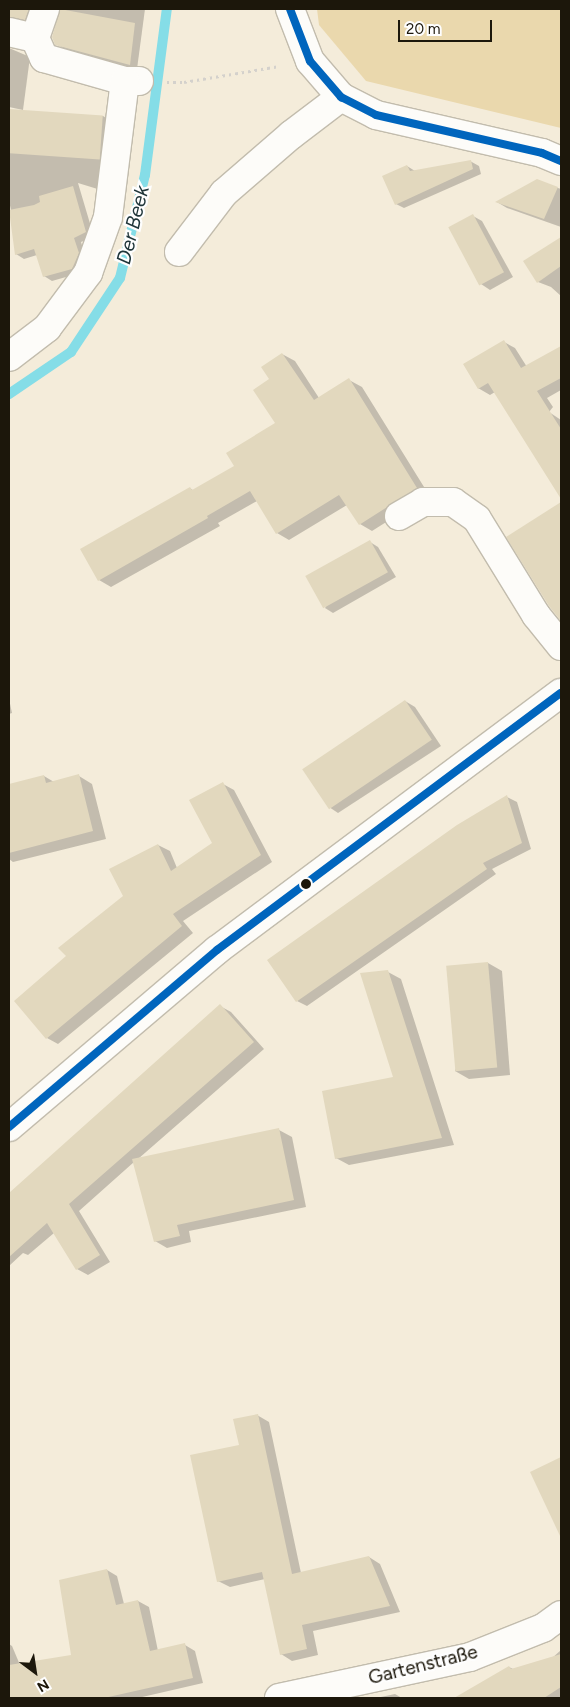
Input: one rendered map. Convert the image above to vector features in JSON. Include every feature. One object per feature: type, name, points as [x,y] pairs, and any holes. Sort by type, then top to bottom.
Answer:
[{"type":"street","points":[[9,356],[47,328],[88,273],[108,217],[132,81],[44,58],[35,38],[45,9]]},
{"type":"street","points":[[290,9],[310,61],[341,97],[376,115],[542,153],[561,161]]},
{"type":"street","points":[[9,32],[35,38]]},
{"type":"street","points":[[179,252],[224,193],[291,135],[341,97]]},
{"type":"street","points":[[399,516],[423,502],[453,502],[477,520],[536,615],[561,646]]},
{"type":"street","points":[[9,1127],[217,950],[561,693]]},
{"type":"street","name":"Gartenstraße","points":[[279,1698],[470,1657],[543,1628],[561,1615]]},
{"type":"path","points":[[184,82],[310,61]]},
{"type":"shaded area","points":[[317,9],[561,9],[561,128],[366,81],[319,25]]},
{"type":"building","points":[[9,9],[29,9],[25,20],[9,17]]},
{"type":"building","points":[[60,9],[135,23],[130,65],[55,45],[52,37]]},
{"type":"building","points":[[9,109],[103,116],[100,159],[9,153]]},
{"type":"building","points":[[471,160],[473,169],[395,205],[382,176],[407,165],[410,171]]},
{"type":"building","points":[[537,179],[558,187],[544,219],[495,202]]},
{"type":"building","points":[[73,186],[86,232],[74,238],[79,253],[72,269],[43,277],[34,249],[15,255],[9,210],[34,205],[40,202],[39,196]]},
{"type":"building","points":[[473,214],[504,272],[479,285],[448,227]]},
{"type":"building","points":[[561,237],[561,266],[537,283],[523,261]]},
{"type":"building","points":[[504,340],[521,368],[561,346],[561,378],[537,391],[561,429],[561,499],[488,383],[478,389],[463,364]]},
{"type":"building","points":[[282,353],[314,400],[349,378],[417,488],[359,525],[339,495],[276,534],[250,491],[207,516],[208,518],[98,581],[80,549],[190,487],[192,490],[234,466],[226,453],[275,423],[253,390],[269,379],[261,367]]},
{"type":"building","points":[[561,502],[561,621],[549,606],[506,537]]},
{"type":"building","points":[[370,540],[388,572],[323,608],[305,576]]},
{"type":"building","points":[[405,700],[432,740],[329,809],[302,769]]},
{"type":"building","points":[[79,774],[93,831],[9,853],[9,784],[44,775],[46,783]]},
{"type":"building","points":[[223,782],[261,855],[173,914],[182,926],[46,1039],[14,1001],[66,956],[58,948],[123,896],[109,869],[158,844],[171,871],[212,843],[189,800]]},
{"type":"building","points":[[507,795],[522,843],[483,863],[487,869],[296,1002],[267,960],[457,825]]},
{"type":"building","points":[[488,962],[497,1068],[455,1071],[446,966]]},
{"type":"building","points":[[388,970],[442,1138],[335,1159],[322,1091],[393,1077],[360,973]]},
{"type":"building","points":[[220,1004],[254,1042],[69,1204],[100,1255],[76,1270],[47,1223],[9,1257],[9,1193]]},
{"type":"building","points":[[279,1128],[294,1200],[177,1225],[180,1236],[154,1242],[132,1159]]},
{"type":"building","points":[[258,1414],[292,1574],[369,1556],[390,1606],[302,1625],[307,1649],[280,1655],[262,1572],[217,1582],[190,1455],[239,1445],[233,1419]]},
{"type":"building","points":[[561,1457],[561,1538],[530,1472]]},
{"type":"building","points":[[107,1569],[116,1605],[138,1600],[150,1651],[185,1643],[193,1678],[104,1698],[9,1698],[9,1665],[71,1655],[59,1580]]},
{"type":"building","points":[[561,1654],[561,1687],[544,1698],[454,1698],[509,1666],[511,1669]]},
{"type":"waterway","name":"Der Beek","points":[[9,394],[71,352],[120,278],[145,175],[167,9]]},
{"type":"transit line","points":[[290,9],[310,61],[341,97],[376,115],[542,153],[561,161]]},
{"type":"transit line","points":[[9,1127],[217,950],[561,693]]}]
